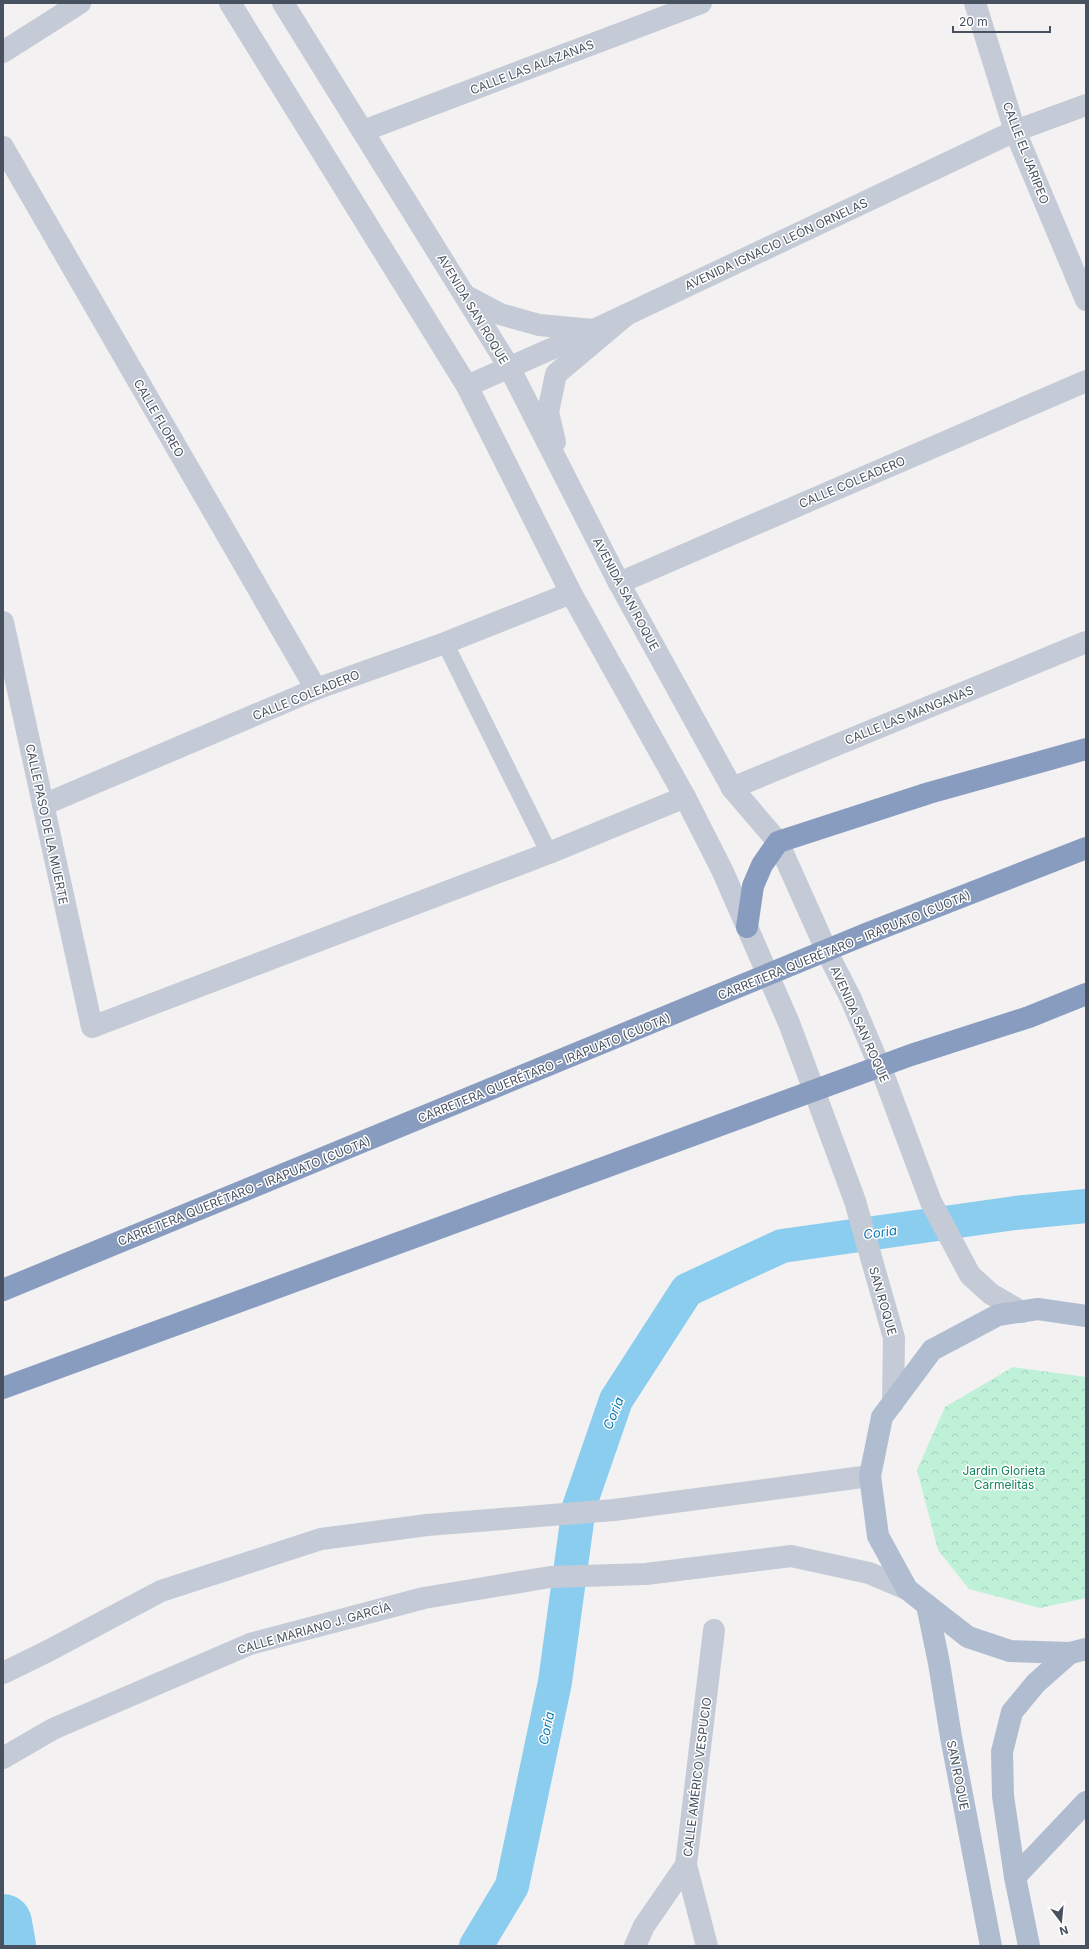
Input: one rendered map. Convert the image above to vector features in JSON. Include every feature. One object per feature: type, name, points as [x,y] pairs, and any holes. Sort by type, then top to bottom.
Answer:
[{"type":"highway","points":[[747,927],[753,886],[762,864],[778,842],[929,793],[1086,749]]},
{"type":"highway","name":"CARRETERA QUERÉTARO - IRAPUATO (CUOTA)","points":[[3,1290],[866,934],[1086,848]]},
{"type":"highway","points":[[1029,1017],[1086,994]]},
{"type":"highway","points":[[3,1388],[911,1055],[1086,997]]},
{"type":"main road","points":[[1078,1651],[1010,1651],[975,1640],[968,1637],[907,1589],[878,1536],[870,1476],[882,1417],[932,1350],[998,1315],[1038,1309],[1086,1316]]},
{"type":"main road","name":"SAN ROQUE","points":[[927,1605],[991,1946]]},
{"type":"main road","points":[[1030,1946],[1015,1877],[1003,1796],[1002,1752],[1012,1712],[1036,1683],[1078,1651]]},
{"type":"main road","points":[[1015,1877],[1086,1802]]},
{"type":"street","points":[[3,52],[80,3]]},
{"type":"street","points":[[230,3],[468,386],[571,593],[685,797],[723,872],[747,927]]},
{"type":"street","name":"AVENIDA SAN ROQUE","points":[[283,3],[509,367],[619,583],[732,788],[778,842],[885,1079],[931,1202],[970,1274],[992,1294],[1022,1312]]},
{"type":"street","name":"CALLE LAS ALAZANAS","points":[[363,131],[701,3]]},
{"type":"street","name":"CALLE EL JARIPEO","points":[[975,3],[1015,131],[1086,300]]},
{"type":"street","name":"AVENIDA IGNACIO LEÓN ORNELAS","points":[[468,386],[625,316],[1015,131],[1086,105]]},
{"type":"street","name":"CALLE FLOREO","points":[[3,147],[316,690]]},
{"type":"street","points":[[465,295],[500,314],[539,324],[594,330]]},
{"type":"street","points":[[562,470],[548,412],[556,374],[625,316]]},
{"type":"street","name":"CALLE COLEADERO","points":[[619,583],[1086,381]]},
{"type":"street","name":"CALLE COLEADERO","points":[[43,805],[316,690],[445,644],[571,593]]},
{"type":"street","name":"CALLE PASO DE LA MUERTE","points":[[3,622],[92,1027],[549,853]]},
{"type":"street","name":"CALLE LAS MANGANAS","points":[[732,788],[1086,642]]},
{"type":"street","points":[[549,853],[685,797]]},
{"type":"street","name":"SAN ROQUE","points":[[747,927],[790,1023],[855,1201],[894,1338],[893,1403]]},
{"type":"street","points":[[3,1673],[48,1651],[161,1591],[321,1539],[428,1525],[614,1510],[870,1476]]},
{"type":"street","name":"CALLE MARIANO J. GARCÍA","points":[[3,1758],[53,1729],[250,1644],[424,1598],[550,1577],[646,1574],[791,1556],[869,1573],[907,1589]]},
{"type":"street","name":"CALLE AMÉRICO VESPUCIO","points":[[707,1946],[686,1865],[714,1630]]},
{"type":"street","points":[[635,1946],[644,1926],[686,1865]]},
{"type":"lane","points":[[445,644],[549,853]]},
{"type":"green space","name":"Jardin Glorieta Carmelitas","points":[[1013,1367],[1086,1377],[1086,1598],[1040,1608],[969,1589],[938,1550],[917,1470],[945,1407]]},
{"type":"waterway","name":"Coria","points":[[476,1946],[512,1886],[555,1682],[579,1507],[616,1400],[687,1290],[782,1246],[1015,1213],[1086,1206]]},
{"type":"waterway","points":[[3,1923],[7,1946]]}]
